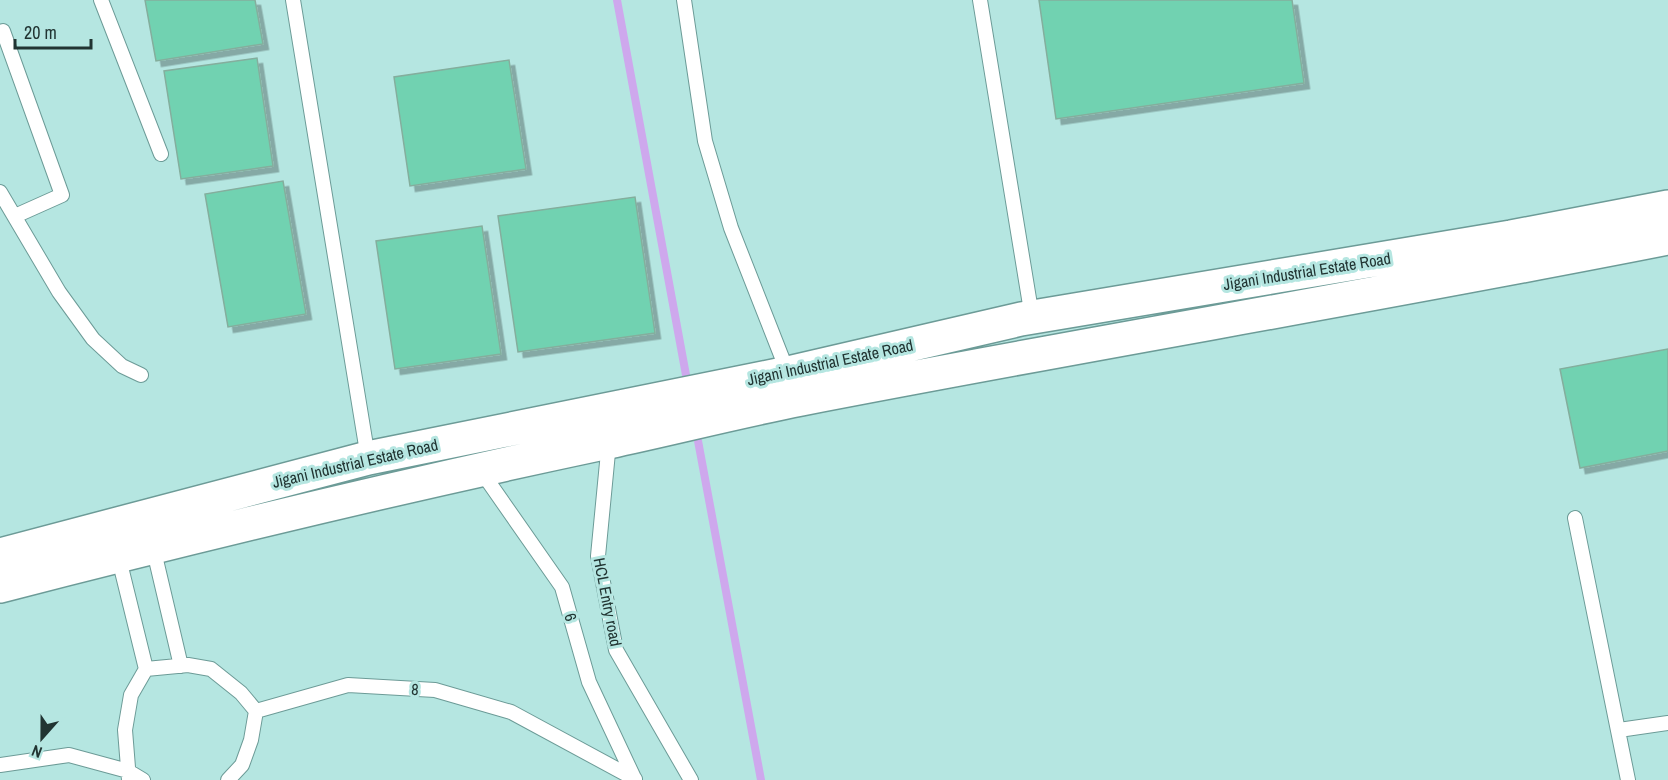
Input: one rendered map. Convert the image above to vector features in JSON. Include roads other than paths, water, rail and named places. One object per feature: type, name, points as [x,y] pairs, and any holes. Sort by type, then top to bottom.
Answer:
[{"type":"main road","name":"Jigani Industrial Estate Road","points":[[0,586],[118,555],[609,442],[692,407],[788,373],[1032,317],[1511,237],[1668,207]]},
{"type":"main road","name":"Jigani Industrial Estate Road","points":[[0,555],[368,458],[692,407],[797,400],[1522,267],[1668,238]]},
{"type":"lane","points":[[101,0],[161,154]]},
{"type":"lane","points":[[293,0],[368,458]]},
{"type":"lane","points":[[684,0],[705,141],[731,228],[788,373]]},
{"type":"lane","points":[[980,0],[1032,317]]},
{"type":"lane","points":[[3,31],[62,195],[15,216]]},
{"type":"lane","points":[[0,192],[59,292],[93,339],[122,366],[141,375]]},
{"type":"lane","name":"HCL Entry road","points":[[609,442],[597,556],[616,650],[691,780]]},
{"type":"lane","name":"6","points":[[480,470],[562,587],[589,682],[635,779]]},
{"type":"lane","points":[[1575,518],[1628,780]]},
{"type":"lane","points":[[153,547],[180,666]]},
{"type":"lane","points":[[118,555],[146,669],[131,695],[125,730],[128,776]]},
{"type":"lane","points":[[146,669],[188,665],[211,669],[241,693],[256,711],[251,740],[242,765],[228,780]]},
{"type":"lane","name":"8","points":[[256,711],[348,685],[435,690],[511,712],[635,779]]},
{"type":"lane","points":[[1619,730],[1668,723]]},
{"type":"lane","points":[[0,765],[69,755],[143,780]]},
{"type":"waterway","points":[[617,0],[688,386]]},
{"type":"waterway","points":[[696,430],[761,780]]}]
